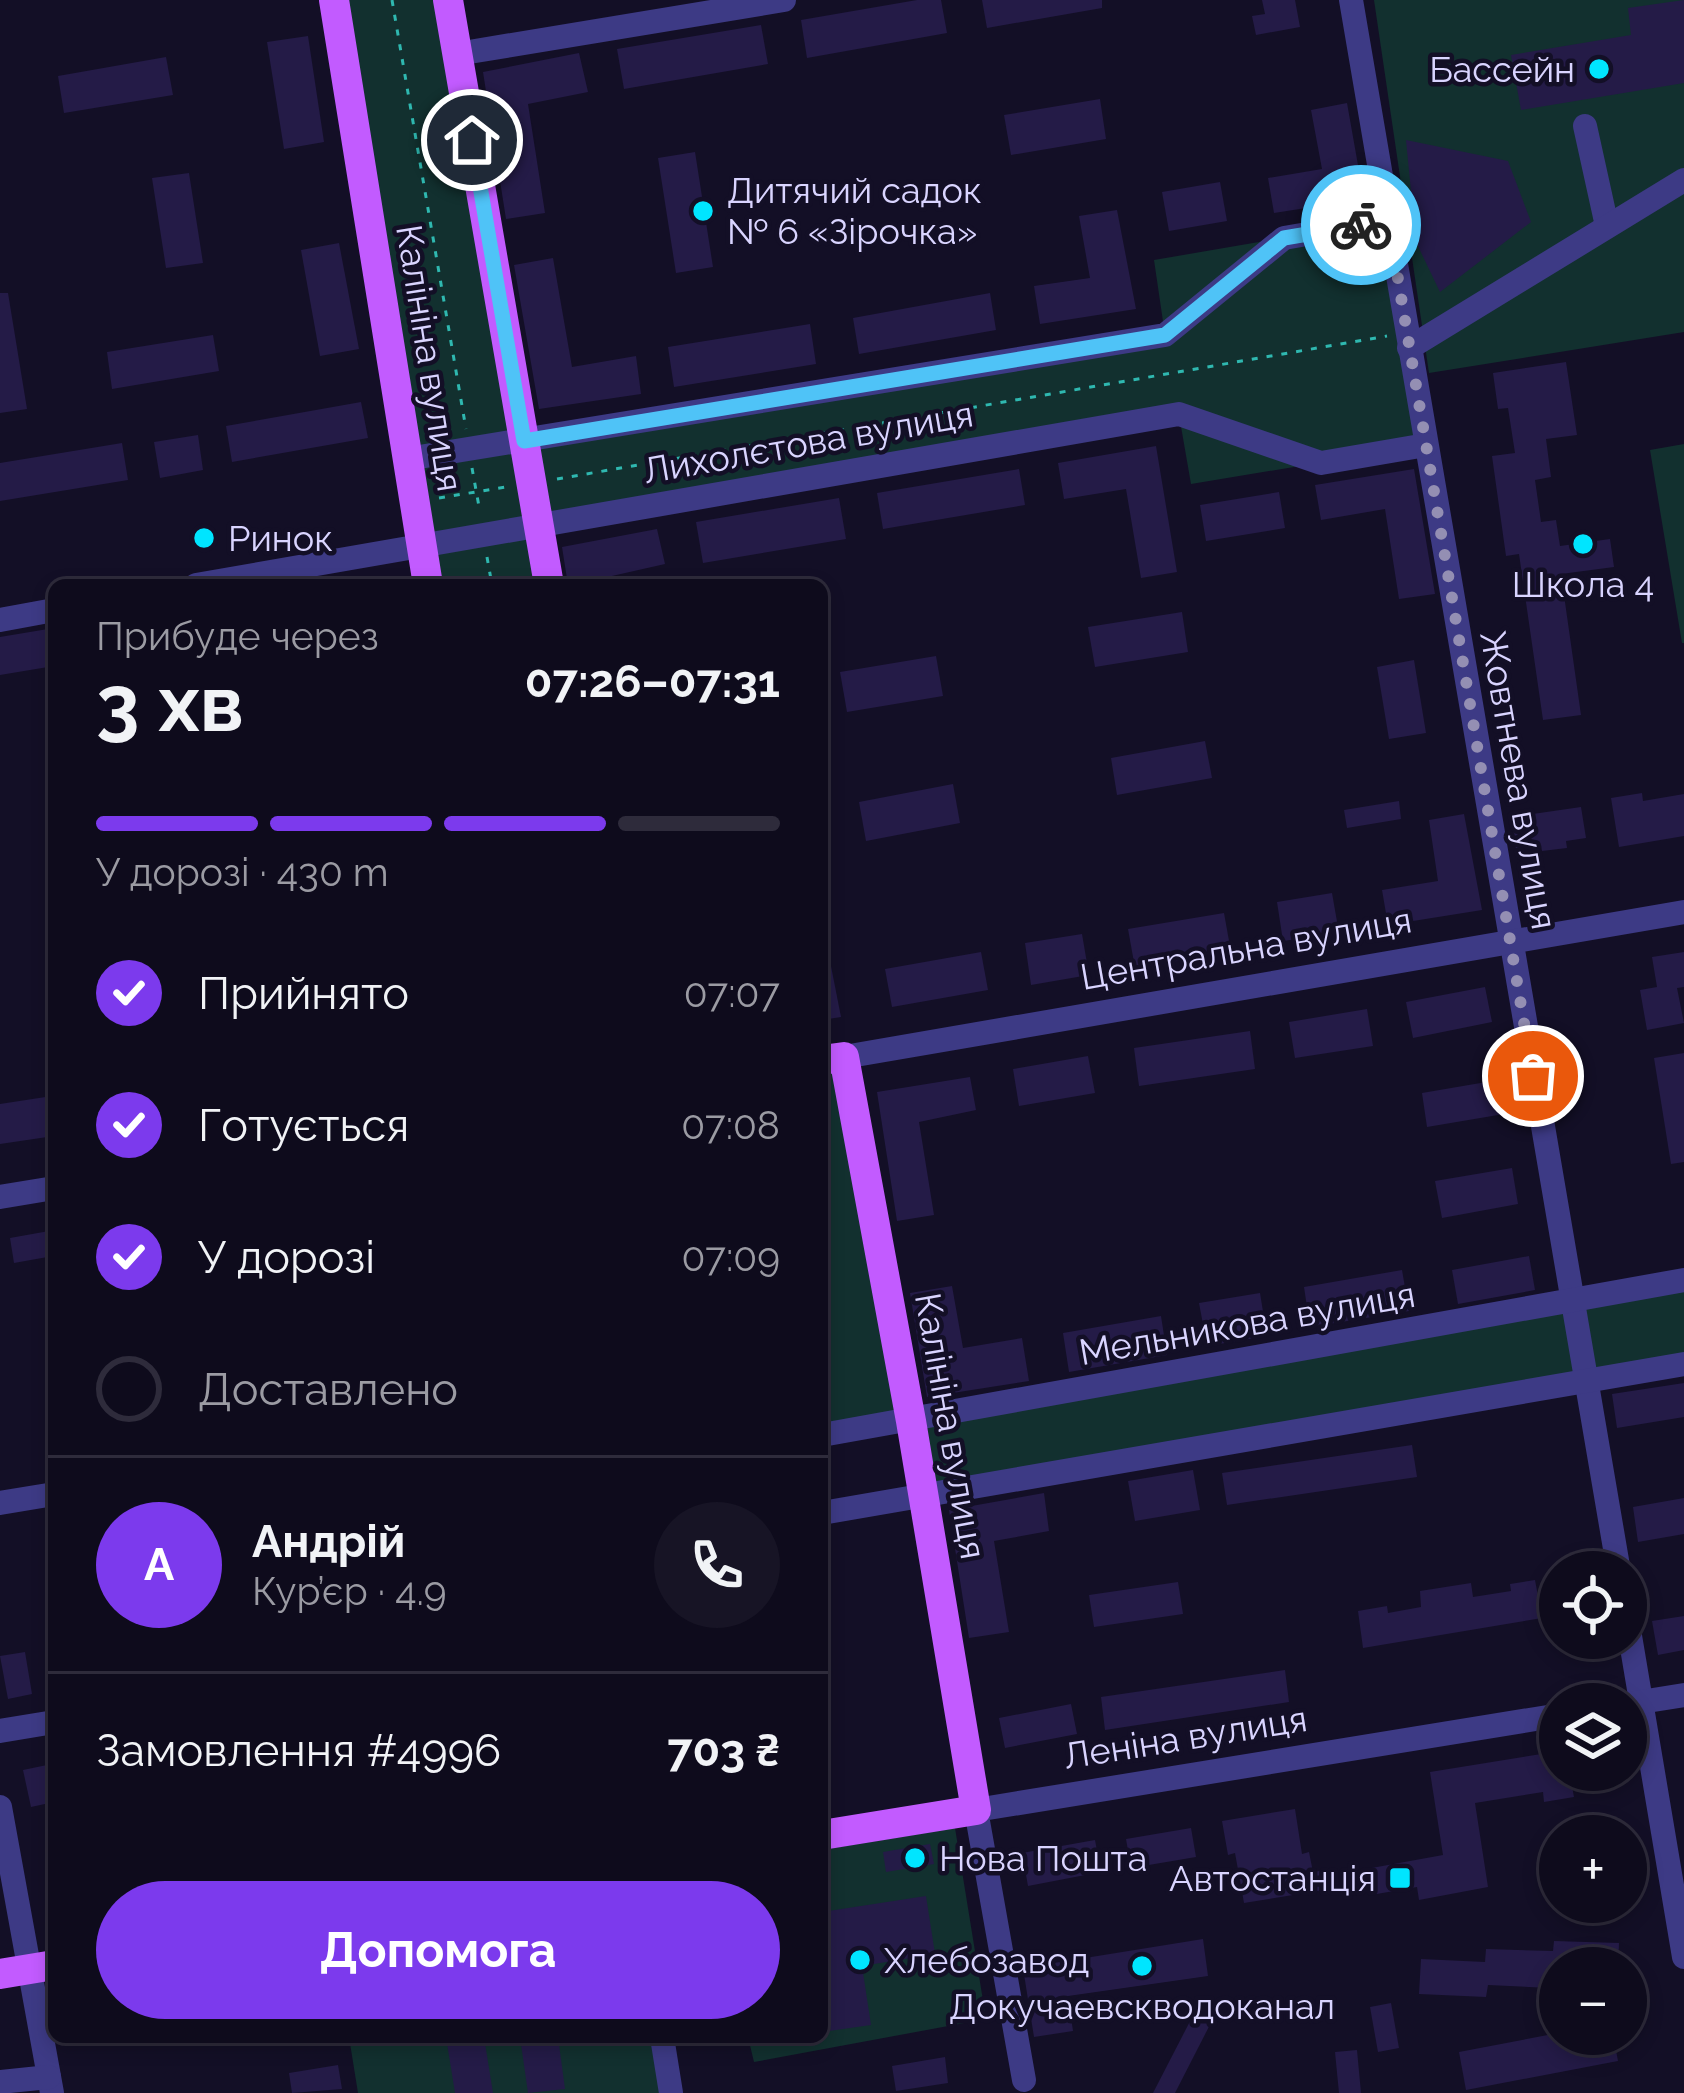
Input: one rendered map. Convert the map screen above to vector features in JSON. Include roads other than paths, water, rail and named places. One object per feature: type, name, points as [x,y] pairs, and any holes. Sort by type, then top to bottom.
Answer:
[{"type":"main road","name":"Калініна вулиця","points":[[334,0],[427,579]]},
{"type":"main road","points":[[448,0],[548,579]]},
{"type":"main road","name":"Калініна вулиця","points":[[833,1059],[911,1421],[976,1810]]},
{"type":"main road","name":"Леніна вулиця","points":[[828,1834],[976,1810]]},
{"type":"street","points":[[457,54],[784,0]]},
{"type":"street","name":"Жовтнева вулиця","points":[[1352,0],[1615,1551]]},
{"type":"street","points":[[1585,126],[1607,226]]},
{"type":"street","points":[[1408,341],[1684,180]]},
{"type":"street","name":"Лихолєтова вулиця","points":[[406,459],[1165,335],[1284,238],[1388,220]]},
{"type":"street","name":"Лихолєтова вулиця","points":[[229,579],[1179,414],[1321,463],[1426,445]]},
{"type":"street","points":[[0,620],[48,611]]},
{"type":"street","name":"Центральна вулиця","points":[[833,1059],[1684,912]]},
{"type":"street","points":[[0,1197],[48,1189]]},
{"type":"street","name":"Мельникова вулиця","points":[[828,1434],[1684,1280]]},
{"type":"street","points":[[828,1512],[1684,1364]]},
{"type":"street","points":[[0,1503],[48,1495]]},
{"type":"street","points":[[1647,1701],[1684,1695]]},
{"type":"street","name":"Леніна вулиця","points":[[976,1810],[1539,1718]]},
{"type":"street","points":[[0,1731],[48,1723]]},
{"type":"street","points":[[1647,1769],[1684,1957]]},
{"type":"street","points":[[0,1807],[51,2085],[0,2082]]},
{"type":"street","points":[[976,1810],[1024,2080]]},
{"type":"street","points":[[663,2043],[671,2093]]},
{"type":"place","name":"Бассейн","points":[[1599,69]]},
{"type":"place","name":"Дитячий садок № 6 «Зірочка»","points":[[703,211]]},
{"type":"place","name":"Ринок","points":[[204,538]]},
{"type":"place","name":"Школа 4","points":[[1583,544]]},
{"type":"place","name":"Нова Пошта","points":[[915,1858]]},
{"type":"place","name":"Автостанція","points":[[1400,1878]]},
{"type":"place","name":"Хлебозавод","points":[[860,1960]]},
{"type":"place","name":"Докучаевскводоканал","points":[[1142,1966]]}]
